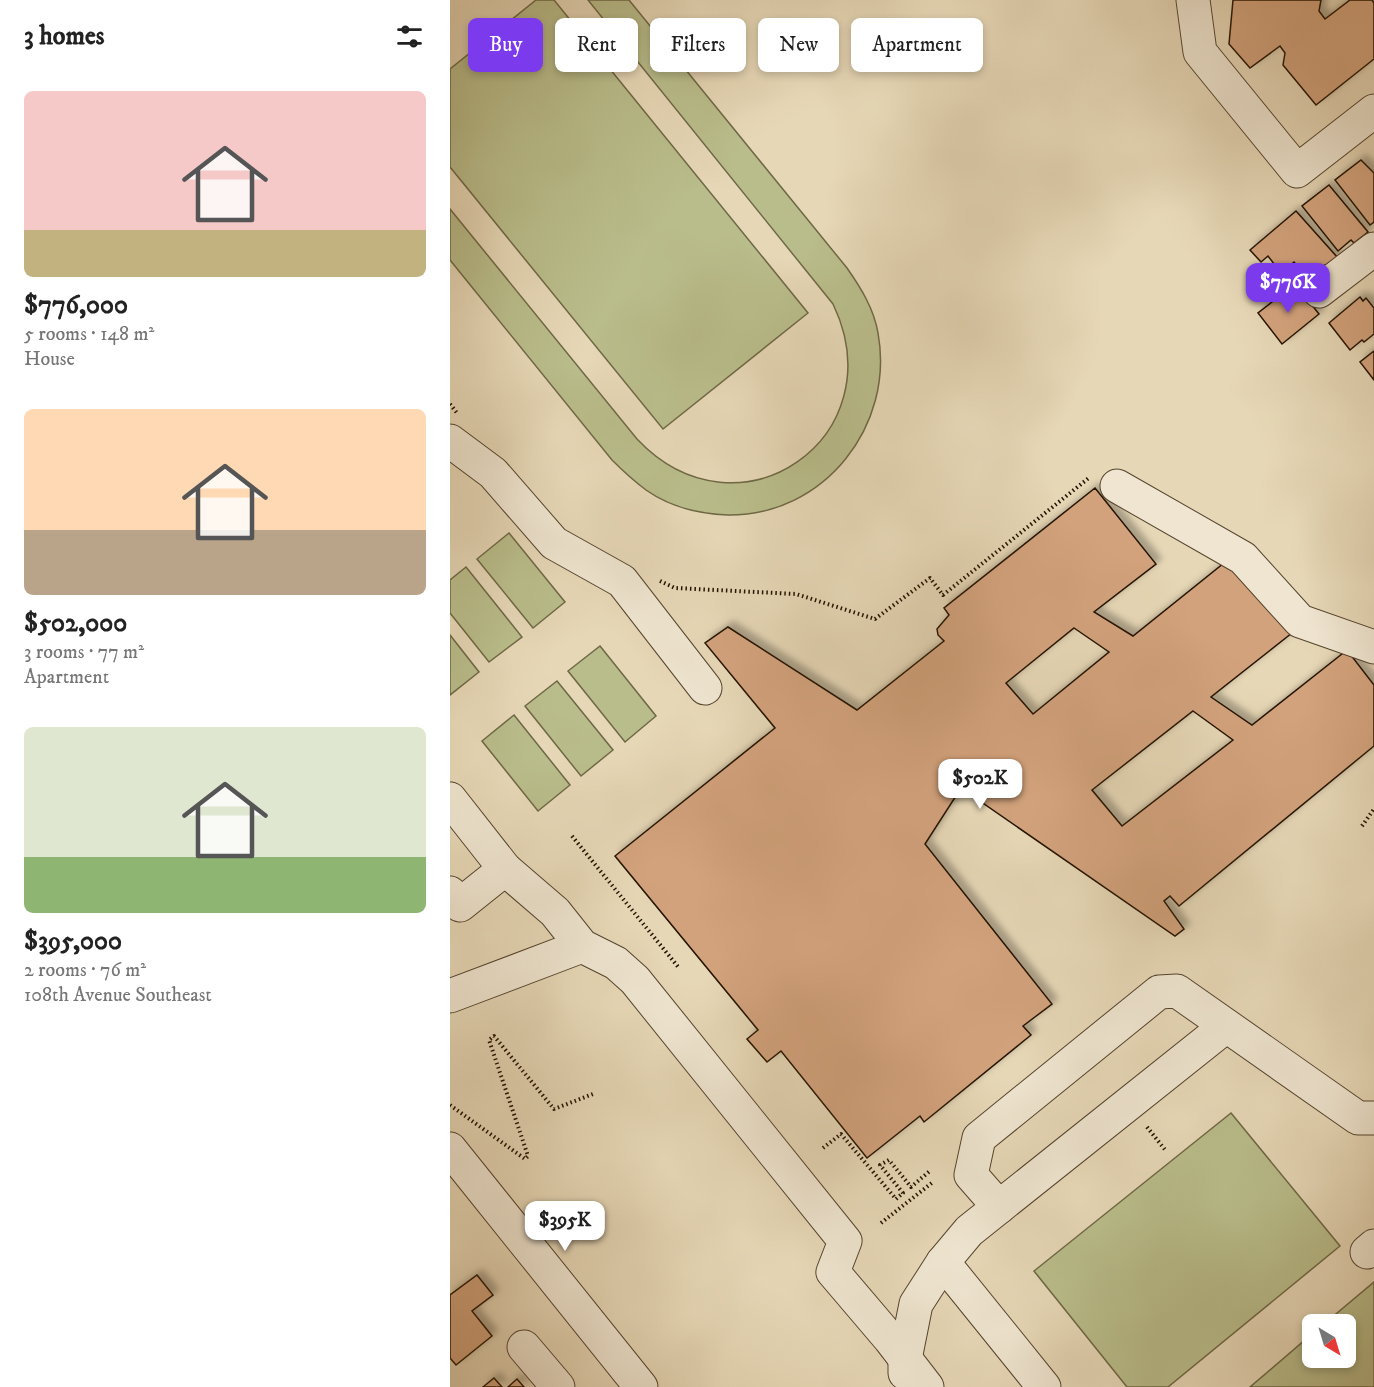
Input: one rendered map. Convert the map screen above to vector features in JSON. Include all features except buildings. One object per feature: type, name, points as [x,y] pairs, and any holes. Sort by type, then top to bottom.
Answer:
[{"type":"street","points":[[1193,0],[1200,52],[1297,171],[1374,111]]},
{"type":"street","points":[[1319,291],[1374,249]]},
{"type":"street","points":[[457,430],[554,543],[622,581],[705,688]]},
{"type":"street","points":[[1118,486],[1243,558],[1300,621],[1374,647]]},
{"type":"street","points":[[450,799],[505,869],[555,912],[582,946],[616,963],[635,980],[845,1241],[833,1272],[905,1373],[927,1387]]},
{"type":"street","points":[[450,893],[460,905],[505,869]]},
{"type":"street","points":[[450,996],[582,946]]},
{"type":"street","points":[[999,1207],[971,1175],[979,1138],[1159,992],[1177,991],[1358,1118],[1374,1118]]},
{"type":"street","points":[[905,1373],[916,1304],[943,1262],[969,1231],[1226,1026]]},
{"type":"street","points":[[450,1149],[641,1387]]},
{"type":"street","points":[[943,1262],[1044,1387]]},
{"type":"street","points":[[524,1347],[558,1387]]},
{"type":"path","points":[[450,404],[457,430]]},
{"type":"path","points":[[656,579],[675,588],[796,594],[875,620],[930,578],[943,595],[1102,467],[1118,486]]},
{"type":"path","points":[[1362,826],[1374,808]]},
{"type":"path","points":[[572,836],[679,968]]},
{"type":"path","points":[[450,1105],[525,1159],[528,1156],[489,1040],[494,1036],[555,1109],[593,1094]]},
{"type":"path","points":[[1143,1122],[1166,1151]]},
{"type":"path","points":[[823,1148],[841,1134],[896,1199],[903,1193],[880,1165],[889,1160],[911,1187],[931,1170]]},
{"type":"path","points":[[881,1223],[933,1182]]},
{"type":"green space","points":[[536,0],[554,0],[569,18],[555,18],[555,72],[612,72],[808,313],[663,429],[450,167],[450,69],[468,55],[468,72],[543,72],[543,18],[514,18]]},
{"type":"green space","points":[[588,0],[629,0],[650,26],[650,72],[688,72],[847,268],[870,307],[878,333],[880,368],[875,401],[863,432],[845,459],[822,482],[794,500],[763,511],[728,515],[696,511],[675,505],[646,490],[612,460],[450,260],[450,209],[637,439],[677,470],[720,482],[761,479],[797,462],[826,434],[844,396],[847,352],[833,304],[638,62],[638,18],[603,18]]},
{"type":"green space","points":[[509,533],[565,602],[533,628],[477,559]]},
{"type":"green space","points":[[466,567],[522,637],[489,662],[450,613],[450,580]]},
{"type":"green space","points":[[450,635],[479,672],[450,695]]},
{"type":"green space","points":[[600,646],[656,716],[625,742],[568,671]]},
{"type":"green space","points":[[557,681],[613,750],[581,776],[525,706]]},
{"type":"green space","points":[[514,715],[570,785],[538,811],[482,741]]},
{"type":"green space","points":[[1231,1113],[1340,1246],[1168,1387],[1127,1387],[1034,1271]]},
{"type":"green space","points":[[1374,1282],[1374,1387],[1250,1387],[1302,1343],[1302,1368],[1356,1368],[1356,1314],[1336,1314]]}]
